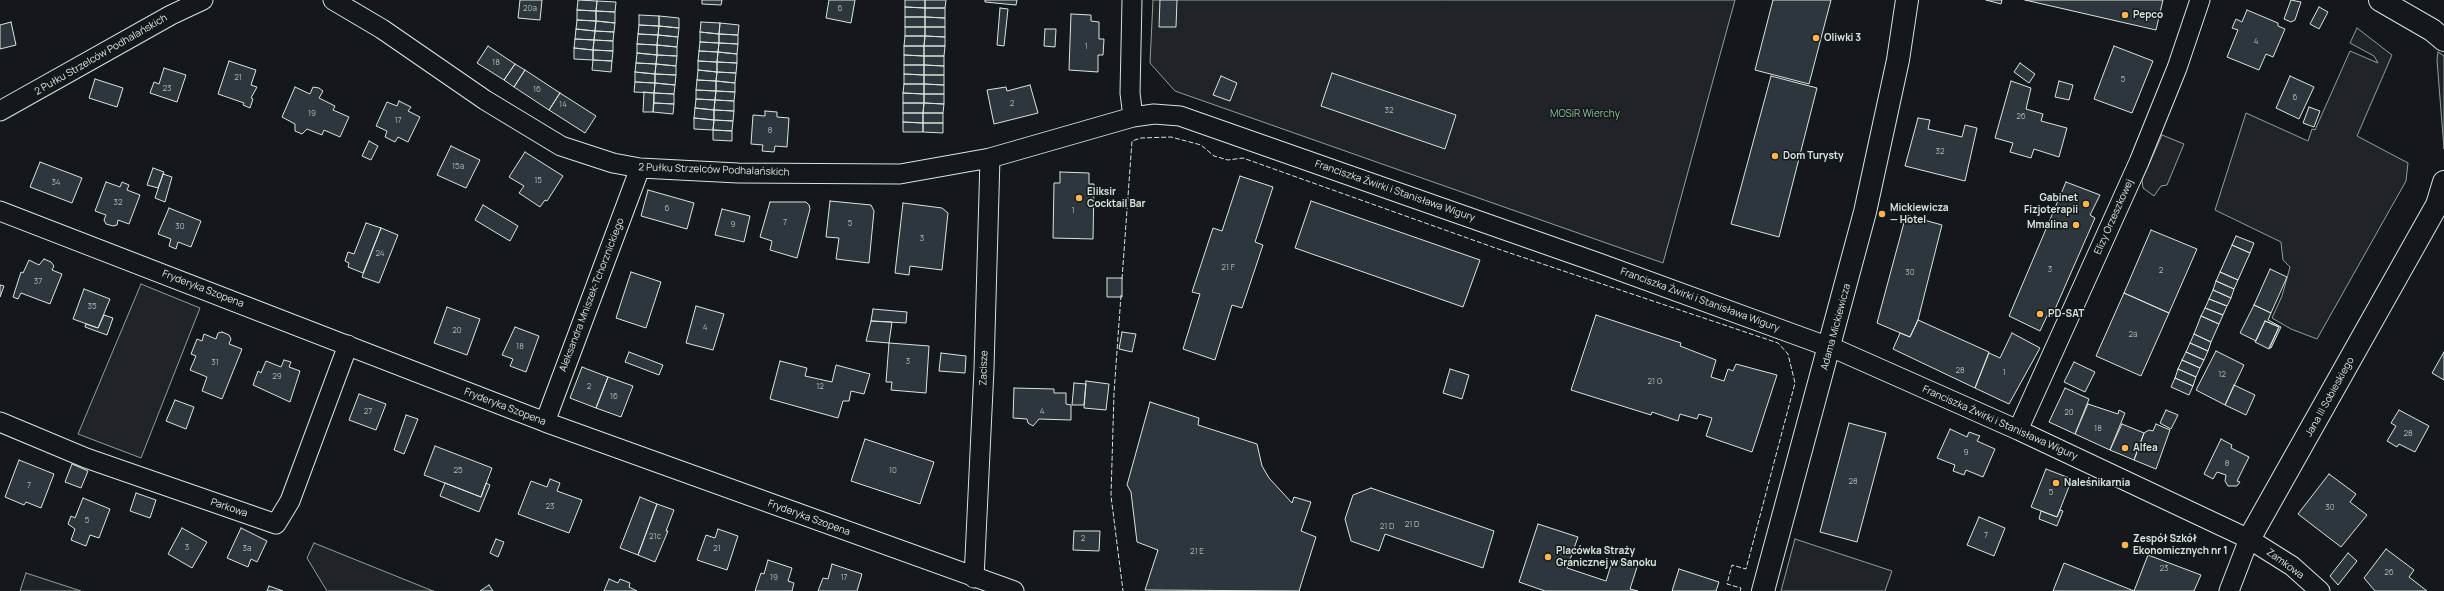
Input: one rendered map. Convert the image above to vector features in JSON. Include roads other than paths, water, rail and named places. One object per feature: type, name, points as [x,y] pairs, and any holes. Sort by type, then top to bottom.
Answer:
[{"type":"street","name":"2 Pułku Strzelców Podhalańskich","points":[[0,111],[167,7],[203,0]]},
{"type":"street","name":"2 Pułku Strzelców Podhalańskich","points":[[333,0],[382,29],[485,100],[560,146],[613,163],[640,168],[738,173],[900,174],[990,158],[1133,117]]},
{"type":"street","points":[[1132,0],[1130,93],[1133,117]]},
{"type":"street","name":"Adama Mickiewicza","points":[[1763,591],[1831,347],[1866,212],[1898,60],[1907,0]]},
{"type":"street","name":"Adama Mickiewicza","points":[[1898,60],[1919,0]]},
{"type":"street","name":"Elizy Orzeszkowej","points":[[2018,430],[2139,162],[2177,68],[2200,0]]},
{"type":"street","points":[[2380,0],[2432,30],[2444,40]]},
{"type":"street","name":"Franciszka Żwirki i Stanisława Wigury","points":[[1133,117],[1154,114],[1180,116],[1205,124],[1596,262],[1831,347],[2018,430],[2249,539]]},
{"type":"street","name":"Zacisze","points":[[974,578],[984,369],[990,158]]},
{"type":"street","name":"Aleksandra Mniszek-Tchorznickiego","points":[[545,422],[640,168]]},
{"type":"street","name":"Jana III Sobieskiego","points":[[2229,591],[2249,539],[2440,202],[2444,182]]},
{"type":"street","name":"Fryderyka Szopena","points":[[0,211],[545,422],[974,578],[1014,591]]},
{"type":"street","name":"Parkowa","points":[[0,422],[86,458],[276,524],[290,501],[348,345]]},
{"type":"street","name":"Zamkowa","points":[[2249,539],[2292,566],[2320,591]]},
{"type":"place","name":"Pepco","points":[[2125,15]]},
{"type":"place","name":"Oliwki 3","points":[[1816,38]]},
{"type":"place","name":"Dom Turysty","points":[[1775,156]]},
{"type":"place","name":"Eliksir Cocktail Bar","points":[[1079,198]]},
{"type":"place","name":"Gabinet Fizjoterapii","points":[[2086,204]]},
{"type":"place","name":"Mickiewicza — Hotel","points":[[1882,214]]},
{"type":"place","name":"Mmalina","points":[[2076,225]]},
{"type":"place","name":"PD-SAT","points":[[2040,314]]},
{"type":"place","name":"Alfea","points":[[2125,448]]},
{"type":"place","name":"Naleśnikarnia","points":[[2056,483]]},
{"type":"place","name":"Zespół Szkół Ekonomicznych nr 1","points":[[2125,545]]},
{"type":"place","name":"Placówka Straży Granicznej w Sanoku","points":[[1548,557]]},
{"type":"park label","name":"MOSiR Wierchy","points":[[1585,114]]}]
